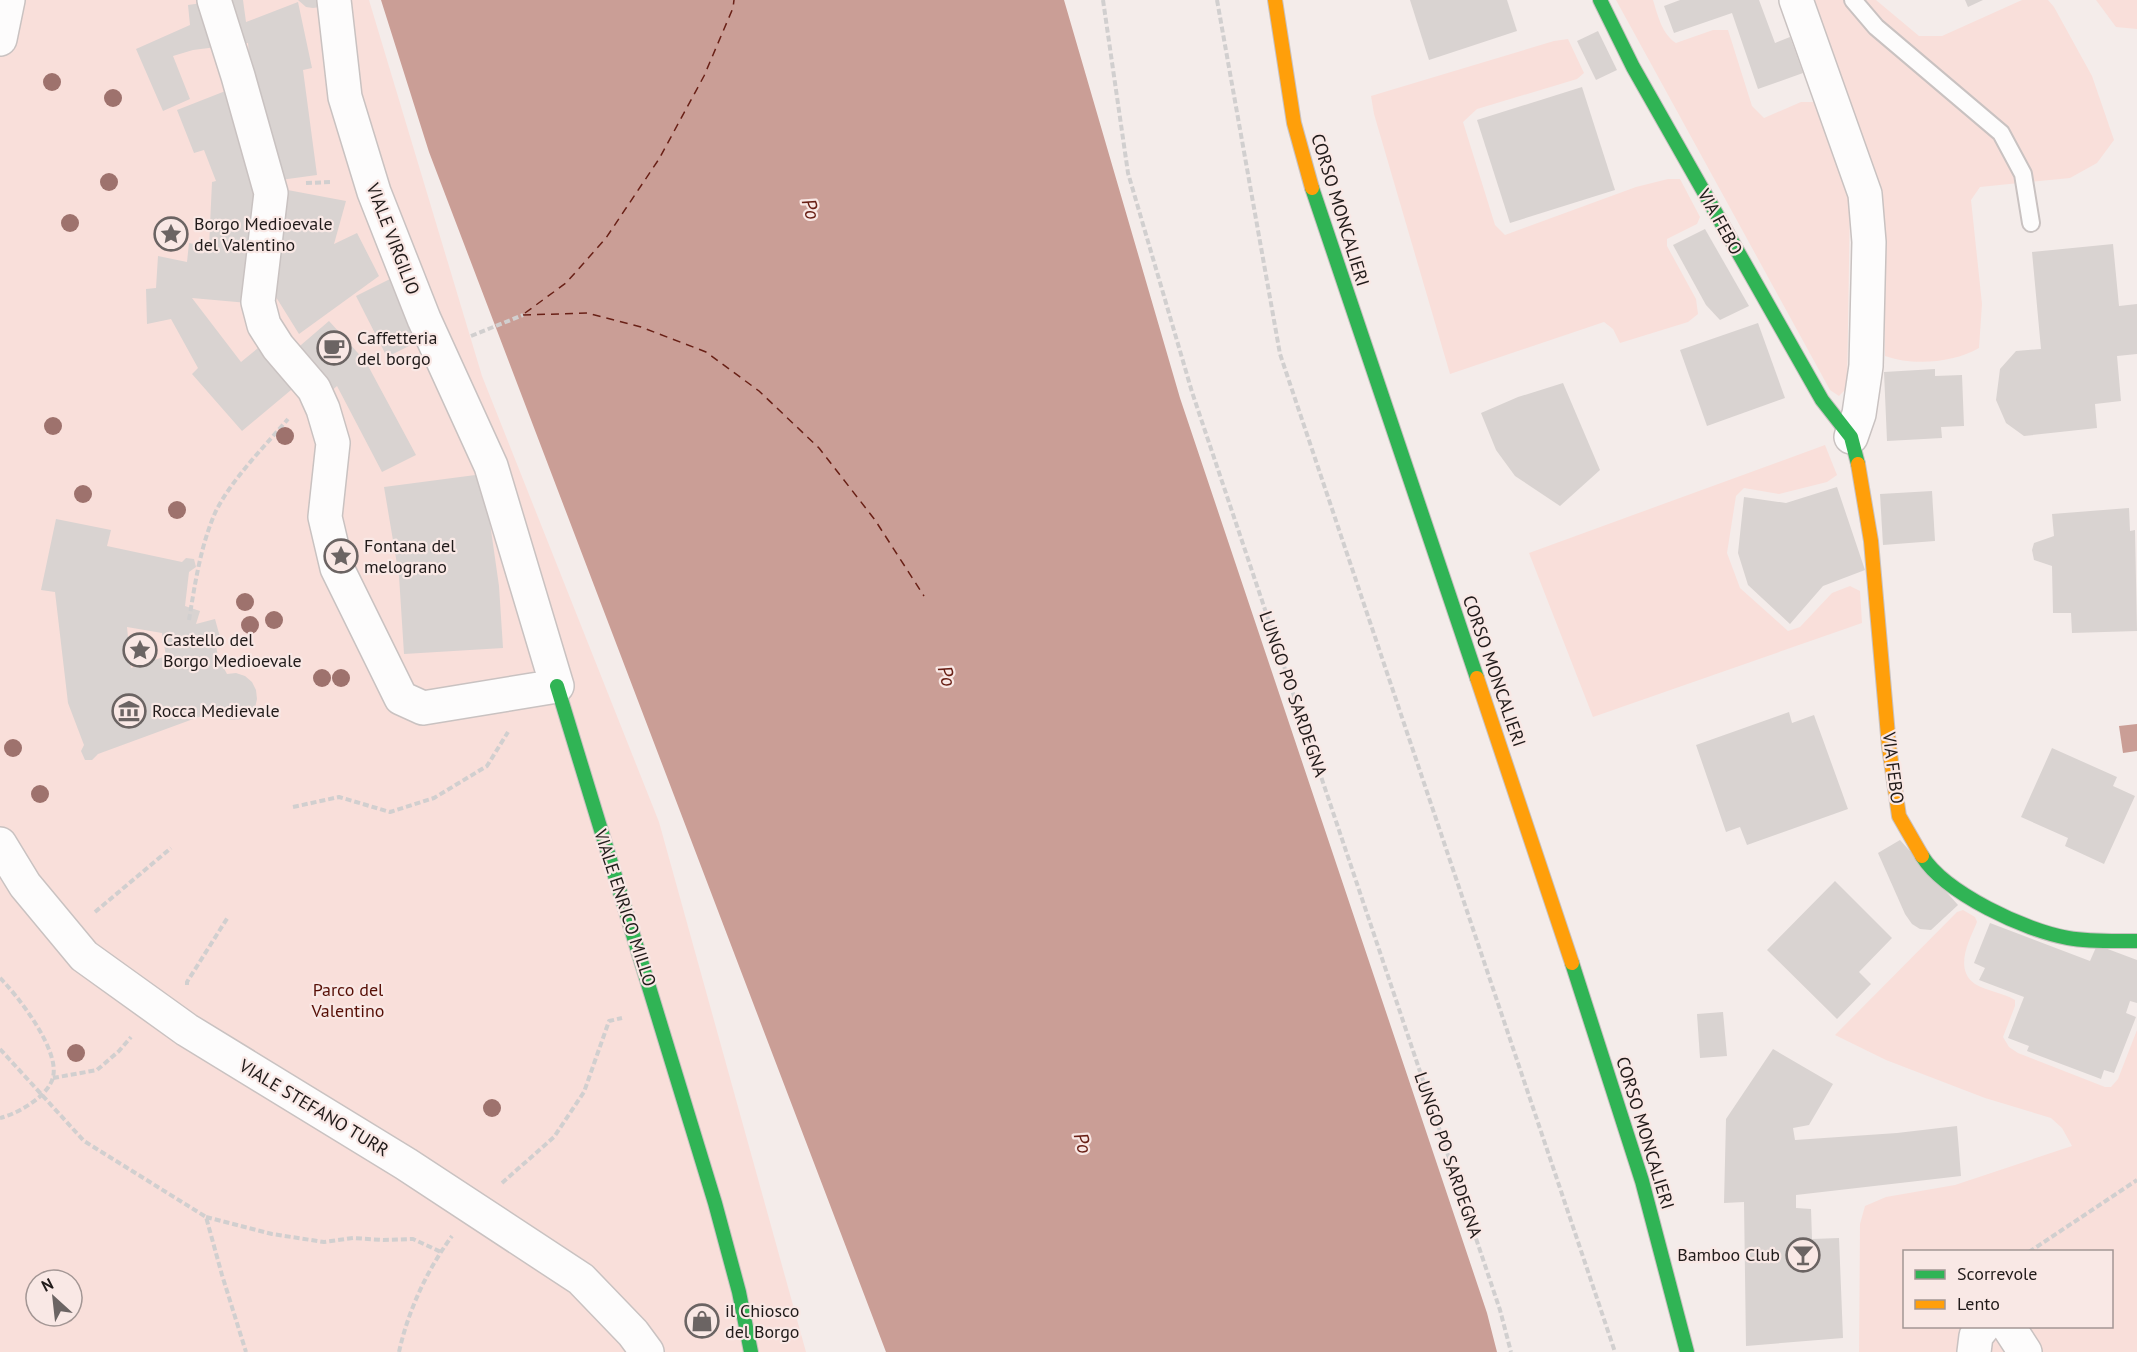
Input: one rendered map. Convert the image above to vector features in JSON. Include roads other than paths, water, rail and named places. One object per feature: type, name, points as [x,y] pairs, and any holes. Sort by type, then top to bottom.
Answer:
[{"type":"street","points":[[0,39],[8,0]]},
{"type":"street","name":"VIALE VIRGILIO","points":[[334,0],[345,97],[374,192],[423,319],[491,466]]},
{"type":"street","name":"CORSO MONCALIERI","points":[[1275,0],[1294,123],[1314,194],[1567,946],[1642,1181],[1687,1352]]},
{"type":"street","name":"VIA FEBO","points":[[1600,0],[1633,68],[1822,400],[1851,437],[1862,478],[1871,541],[1889,747],[1899,816],[1918,850],[1928,866],[1941,878],[1980,904],[2025,926],[2067,938],[2137,941]]},
{"type":"street","points":[[1796,0],[1865,194],[1869,242],[1866,366],[1859,414],[1851,437]]},
{"type":"street","points":[[214,1],[271,193],[258,302],[264,325],[278,347],[314,389],[324,409],[333,443],[325,517],[337,568],[401,698],[423,708],[557,686]]},
{"type":"street","name":"VIALE ENRICO MILLO","points":[[491,466],[580,766],[707,1175],[740,1293],[752,1352]]},
{"type":"street","name":"VIALE STEFANO TURR","points":[[0,844],[25,885],[84,956],[187,1030],[406,1164],[581,1280],[633,1333],[647,1352]]},
{"type":"street","points":[[1974,1352],[1976,1336],[1982,1328]]},
{"type":"street","points":[[2009,1328],[2025,1352]]},
{"type":"lane","points":[[1853,0],[1876,27],[2001,133],[2023,174],[2031,223]]},
{"type":"water","name":"Po","points":[[381,0],[1064,0],[1180,398],[1487,1313],[1497,1352],[886,1352],[429,152]]},
{"type":"water","points":[[2137,724],[2137,751],[2123,753],[2119,726]]},
{"type":"place","name":"Borgo Medioevale del Valentino","points":[[171,234]]},
{"type":"place","name":"Caffetteria del borgo","points":[[334,348]]},
{"type":"place","name":"Fontana del melograno","points":[[341,556]]},
{"type":"place","name":"Castello del Borgo Medioevale","points":[[140,650]]},
{"type":"place","name":"Rocca Medievale","points":[[129,711]]},
{"type":"place","name":"Bamboo Club","points":[[1803,1255]]},
{"type":"place","name":"il Chiosco del Borgo","points":[[702,1321]]},
{"type":"park label","name":"Parco del Valentino","points":[[348,1000]]}]
